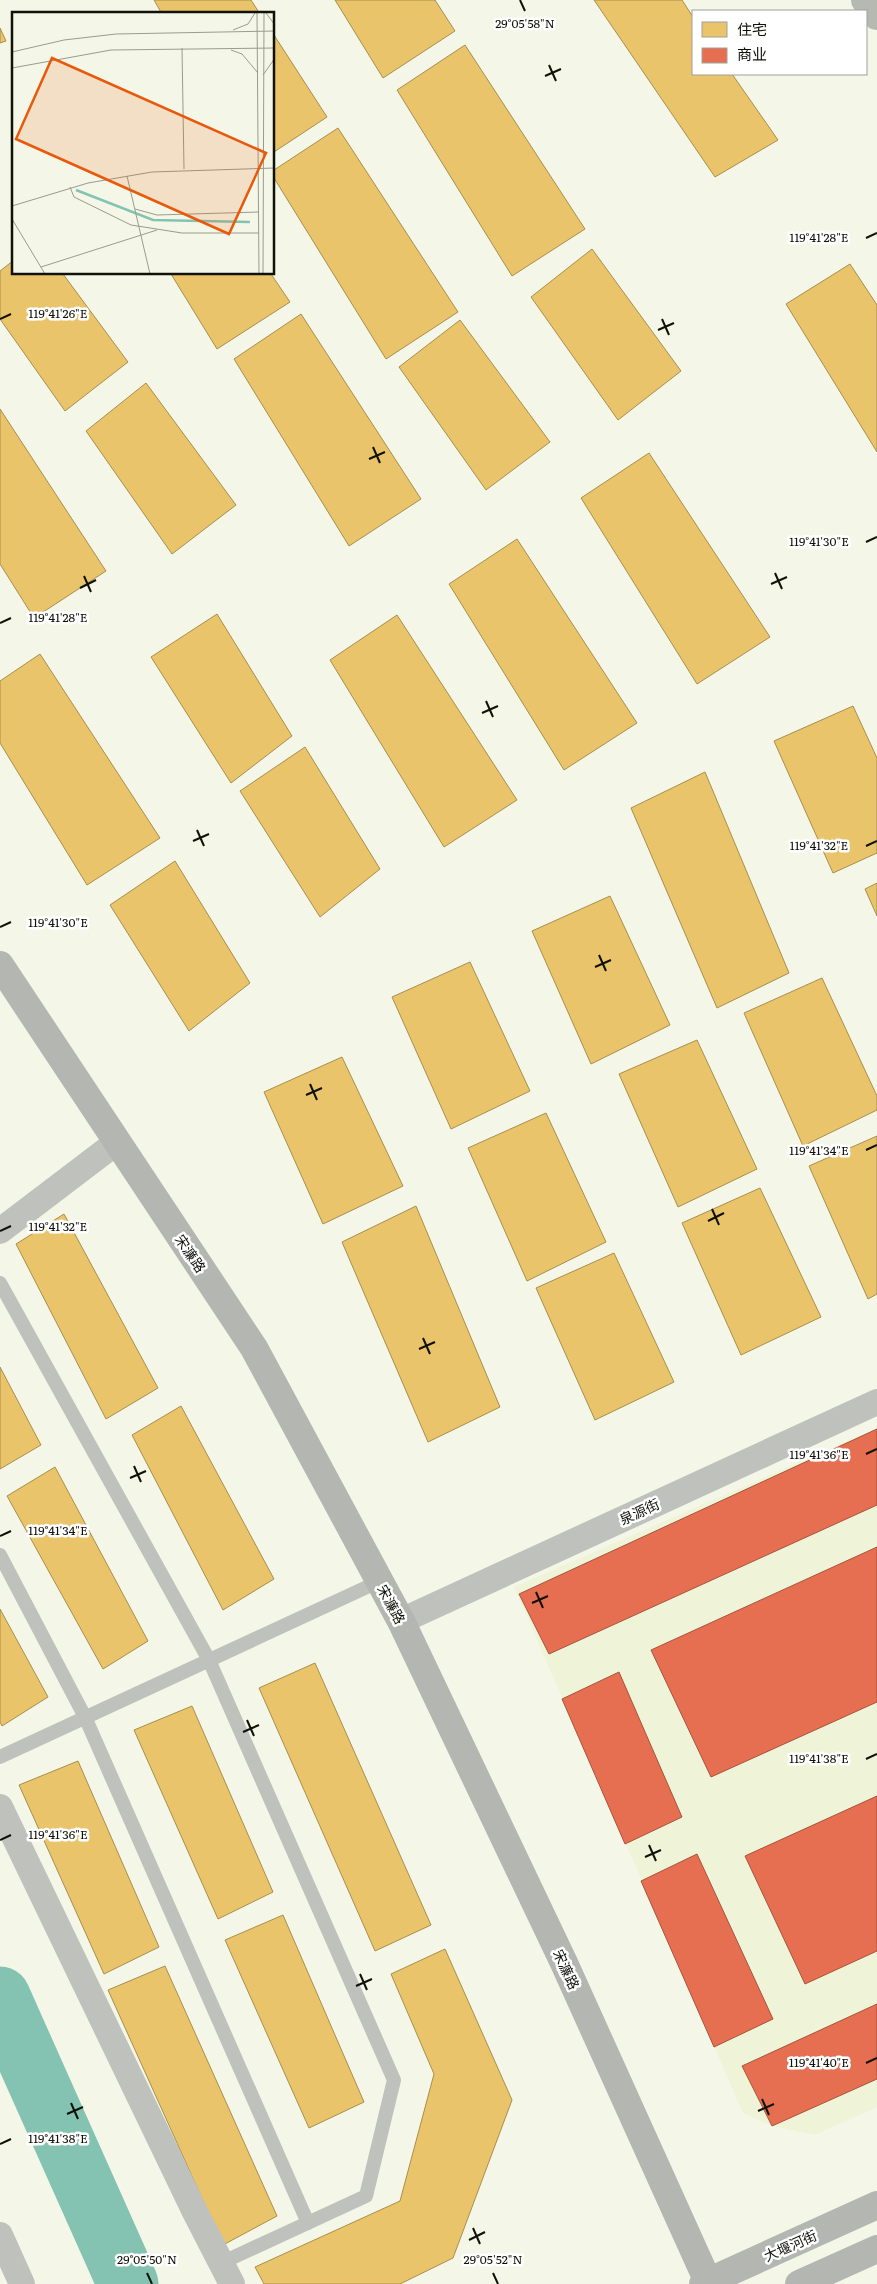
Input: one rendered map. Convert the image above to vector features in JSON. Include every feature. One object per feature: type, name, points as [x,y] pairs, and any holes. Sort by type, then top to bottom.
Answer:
[{"type":"main road","points":[[865,0],[877,16]]},
{"type":"street","name":"宋濂路","points":[[0,965],[254,1348],[380,1581],[401,1621],[564,1963],[707,2283]]},
{"type":"street","points":[[0,1230],[117,1142]]},
{"type":"street","name":"泉源街","points":[[401,1621],[877,1402]]},
{"type":"street","points":[[0,1807],[226,2274]]},
{"type":"street","name":"大堰河街","points":[[707,2283],[877,2205]]},
{"type":"street","points":[[0,2235],[22,2284]]},
{"type":"street","points":[[799,2284],[877,2249]]},
{"type":"lane","points":[[0,1282],[209,1660],[394,2080],[366,2196],[308,2223],[226,2274]]},
{"type":"lane","points":[[0,1555],[85,1717],[308,2223]]},
{"type":"lane","points":[[0,1757],[380,1581]]},
{"type":"shaded area","points":[[877,1428],[877,2107],[815,2135],[772,2126],[743,2113],[514,1587]]},
{"type":"building: 住宅","points":[[154,0],[251,0],[259,12],[161,12]]},
{"type":"building: 住宅","points":[[335,0],[435,0],[455,31],[383,78]]},
{"type":"building: 住宅","points":[[594,0],[682,0],[692,15],[692,75],[733,75],[778,140],[715,177]]},
{"type":"building: 住宅","points":[[0,28],[6,41],[0,43]]},
{"type":"building: 住宅","points":[[275,37],[327,117],[275,151]]},
{"type":"building: 住宅","points":[[465,45],[585,229],[512,276],[397,90]]},
{"type":"building: 住宅","points":[[338,128],[458,312],[386,359],[275,180],[275,169]]},
{"type":"building: 住宅","points":[[592,249],[681,371],[618,420],[531,297]]},
{"type":"building: 住宅","points":[[12,262],[12,275],[64,275],[128,362],[65,411],[0,319],[0,271]]},
{"type":"building: 住宅","points":[[850,264],[877,305],[877,452],[786,304]]},
{"type":"building: 住宅","points":[[172,275],[272,275],[290,302],[217,349]]},
{"type":"building: 住宅","points":[[301,314],[421,499],[349,546],[234,359]]},
{"type":"building: 住宅","points":[[460,320],[550,442],[486,490],[399,367]]},
{"type":"building: 住宅","points":[[146,383],[236,505],[172,554],[86,431]]},
{"type":"building: 住宅","points":[[0,409],[106,571],[34,618],[0,564]]},
{"type":"building: 住宅","points":[[649,453],[770,637],[697,684],[581,498]]},
{"type":"building: 住宅","points":[[517,539],[637,723],[564,770],[449,584]]},
{"type":"building: 住宅","points":[[217,614],[292,736],[231,783],[151,657]]},
{"type":"building: 住宅","points":[[397,615],[517,800],[444,847],[330,660]]},
{"type":"building: 住宅","points":[[40,654],[160,838],[87,885],[0,743],[0,681]]},
{"type":"building: 住宅","points":[[853,706],[877,758],[877,853],[833,873],[774,741]]},
{"type":"building: 住宅","points":[[305,747],[380,869],[320,917],[240,791]]},
{"type":"building: 住宅","points":[[705,772],[789,973],[717,1008],[631,808]]},
{"type":"building: 住宅","points":[[175,861],[250,983],[189,1031],[110,905]]},
{"type":"building: 住宅","points":[[877,883],[877,916],[865,889]]},
{"type":"building: 住宅","points":[[610,896],[670,1025],[591,1064],[532,931]]},
{"type":"building: 住宅","points":[[470,962],[530,1091],[451,1129],[392,997]]},
{"type":"building: 住宅","points":[[822,978],[877,1096],[877,1110],[803,1146],[744,1013]]},
{"type":"building: 住宅","points":[[697,1040],[757,1169],[678,1207],[619,1074]]},
{"type":"building: 住宅","points":[[342,1057],[403,1186],[323,1224],[264,1092]]},
{"type":"building: 住宅","points":[[546,1113],[606,1242],[527,1281],[468,1148]]},
{"type":"building: 住宅","points":[[877,1136],[877,1294],[868,1299],[809,1166]]},
{"type":"building: 住宅","points":[[760,1188],[821,1317],[741,1355],[682,1223]]},
{"type":"building: 住宅","points":[[416,1206],[500,1407],[428,1442],[342,1242]]},
{"type":"building: 住宅","points":[[64,1214],[158,1388],[106,1419],[16,1244]]},
{"type":"building: 住宅","points":[[614,1253],[674,1382],[595,1420],[536,1288]]},
{"type":"building: 住宅","points":[[0,1367],[41,1445],[0,1469]]},
{"type":"building: 住宅","points":[[181,1406],[274,1579],[223,1610],[132,1435]]},
{"type":"building: 住宅","points":[[55,1467],[148,1641],[103,1669],[7,1496]]},
{"type":"building: 住宅","points":[[0,1609],[48,1697],[2,1726],[0,1722]]},
{"type":"building: 住宅","points":[[315,1663],[431,1925],[375,1951],[259,1688]]},
{"type":"building: 住宅","points":[[192,1706],[273,1892],[218,1919],[134,1730]]},
{"type":"building: 住宅","points":[[78,1761],[159,1947],[104,1974],[19,1785]]},
{"type":"building: 住宅","points":[[283,1915],[364,2102],[309,2128],[225,1940]]},
{"type":"building: 住宅","points":[[445,1949],[512,2100],[453,2258],[400,2284],[264,2284],[255,2267],[400,2201],[434,2074],[391,1974]]},
{"type":"building: 住宅","points":[[165,1966],[277,2216],[223,2245],[108,1990]]},
{"type":"building: 商业","points":[[877,1429],[877,1505],[549,1654],[519,1594]]},
{"type":"building: 商业","points":[[877,1547],[877,1702],[711,1777],[651,1650]]},
{"type":"building: 商业","points":[[619,1672],[682,1817],[625,1844],[562,1699]]},
{"type":"building: 商业","points":[[877,1796],[877,1951],[805,1984],[745,1856]]},
{"type":"building: 商业","points":[[697,1854],[773,2019],[714,2047],[641,1881]]},
{"type":"building: 商业","points":[[877,2004],[877,2079],[772,2126],[742,2066]]},
{"type":"waterway","points":[[0,1997],[128,2284]]}]
